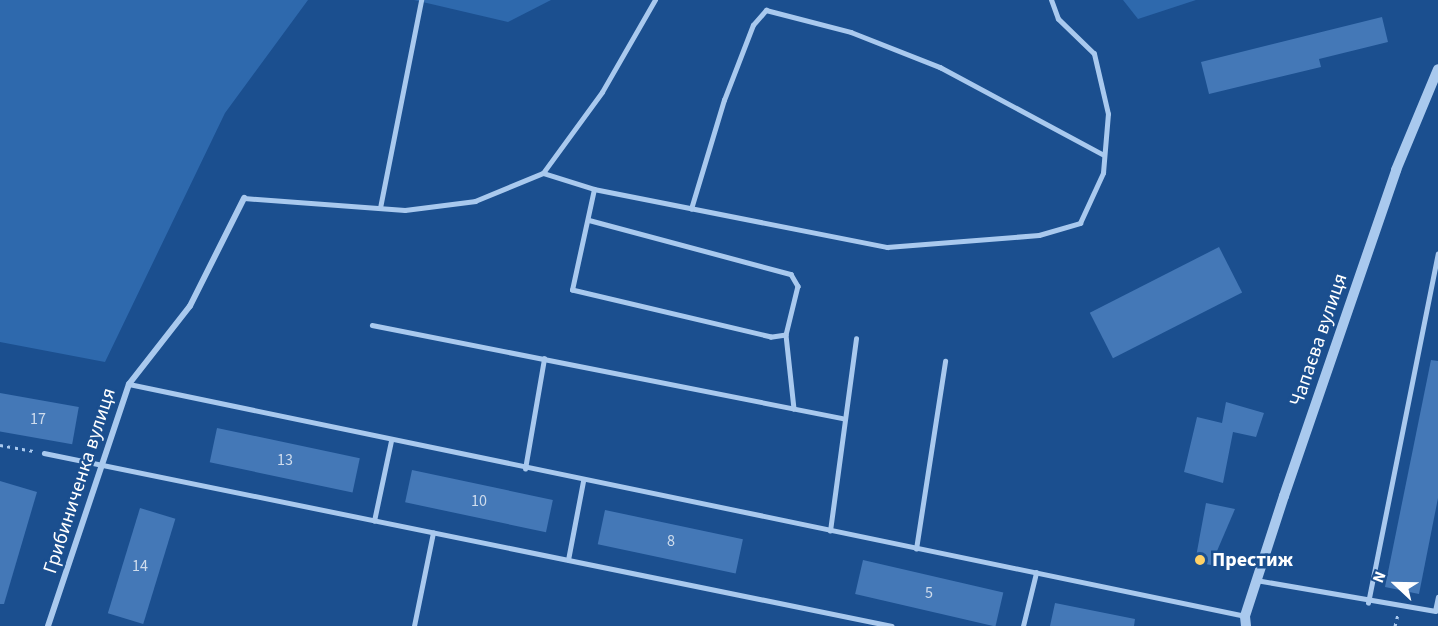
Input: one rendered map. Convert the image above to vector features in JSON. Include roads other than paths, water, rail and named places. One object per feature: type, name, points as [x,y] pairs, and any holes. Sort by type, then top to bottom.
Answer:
[{"type":"street","name":"Чапаєва вулиця","points":[[1246,621],[1256,580],[1396,170],[1438,69]]},
{"type":"street","name":"Грибиниченка вулиця","points":[[48,626],[106,466],[129,384],[190,306],[244,198]]},
{"type":"lane","points":[[380,208],[421,0]]},
{"type":"lane","points":[[244,198],[380,208],[475,201],[543,173],[602,92],[655,0]]},
{"type":"lane","points":[[543,173],[594,189],[887,247],[1039,236],[1080,223],[1094,201],[1104,156],[1108,114],[1094,54],[1058,18],[1051,0]]},
{"type":"lane","points":[[691,209],[728,89],[753,25],[766,10],[851,32],[940,67],[1104,156]]},
{"type":"lane","points":[[594,189],[572,290],[771,337],[786,335]]},
{"type":"lane","points":[[589,220],[791,274],[798,286],[786,335],[794,409]]},
{"type":"lane","points":[[1368,603],[1438,254]]},
{"type":"lane","points":[[372,325],[842,418]]},
{"type":"lane","points":[[830,531],[842,418],[856,339]]},
{"type":"lane","points":[[525,469],[544,359]]},
{"type":"lane","points":[[916,549],[945,361]]},
{"type":"lane","points":[[129,384],[525,469],[1036,573],[1246,621]]},
{"type":"lane","points":[[374,521],[391,441]]},
{"type":"lane","points":[[44,453],[892,626]]},
{"type":"lane","points":[[568,560],[583,481]]},
{"type":"lane","points":[[414,626],[433,533]]},
{"type":"lane","points":[[1023,626],[1036,573]]},
{"type":"lane","points":[[1256,580],[1368,603],[1437,611],[1438,597]]},
{"type":"place","name":"Престиж","points":[[1200,560]]}]
